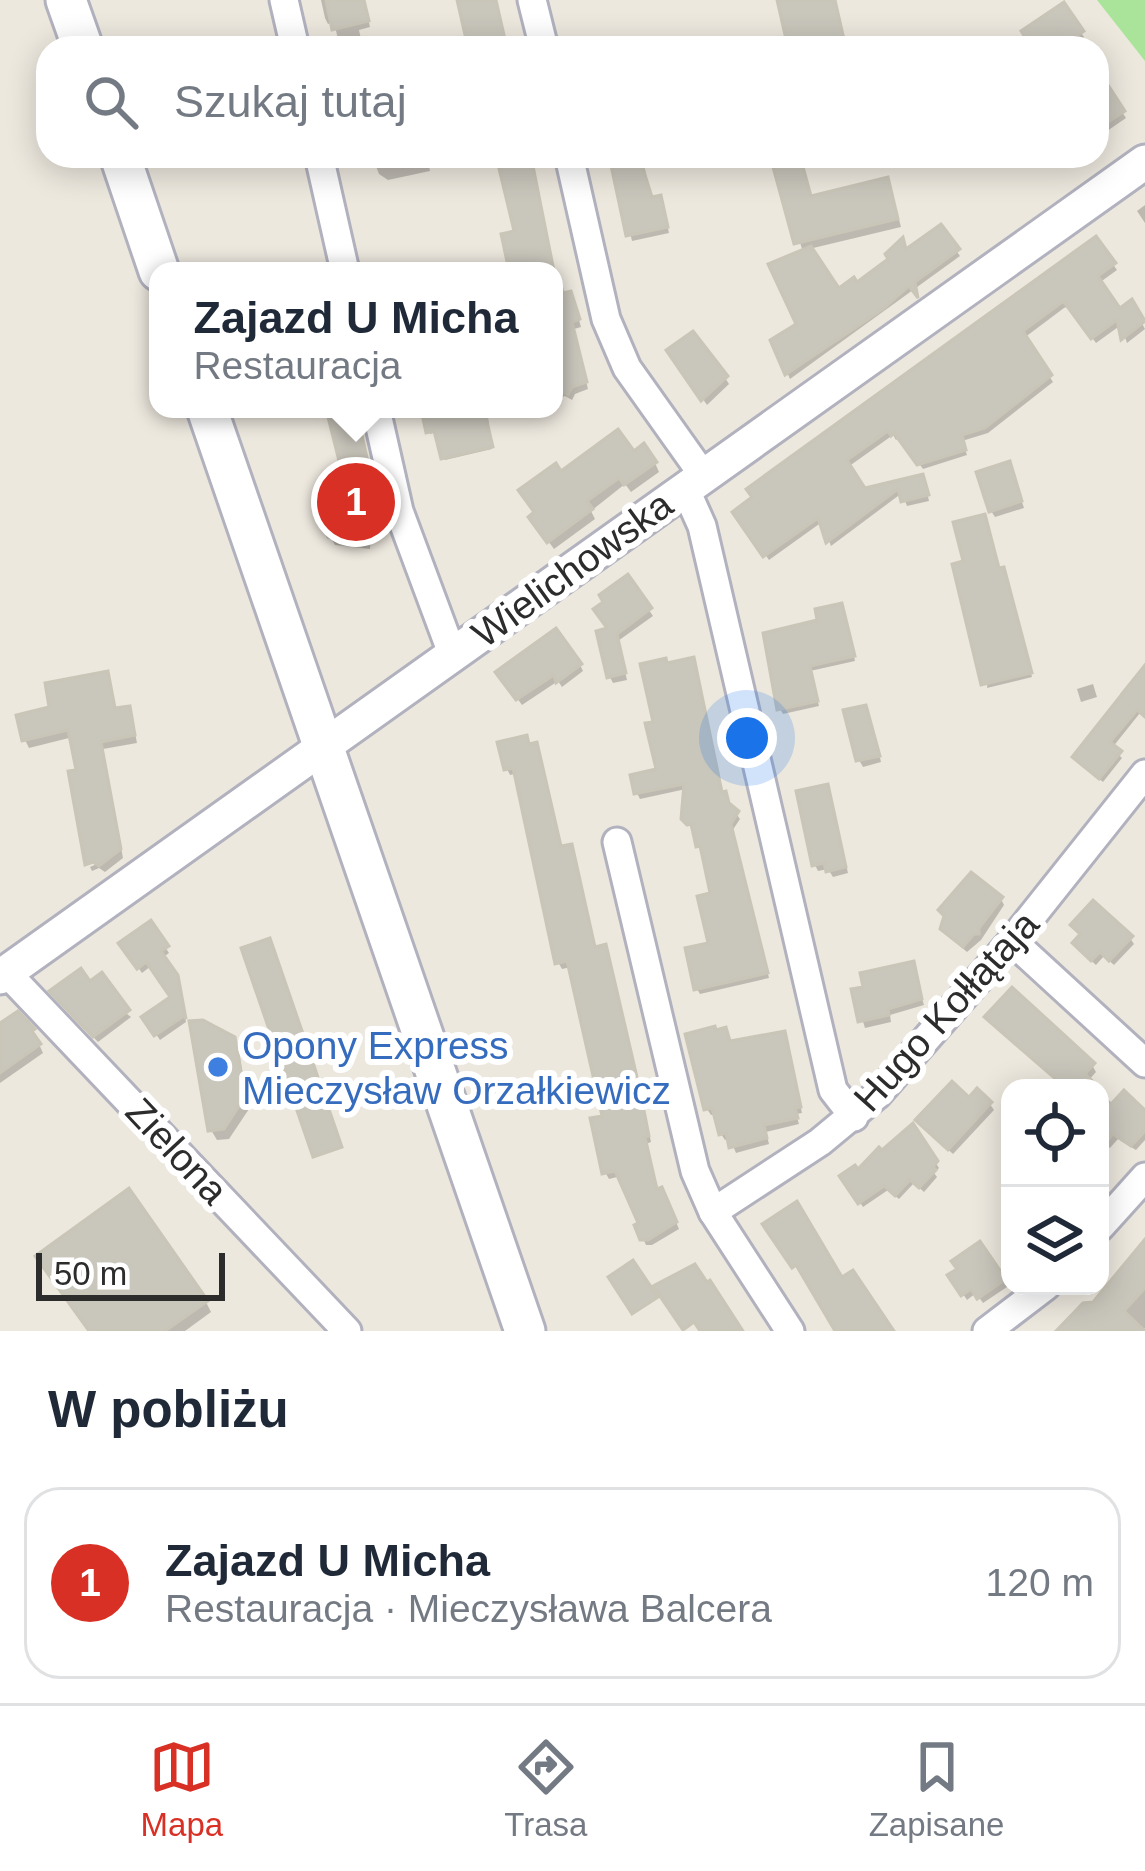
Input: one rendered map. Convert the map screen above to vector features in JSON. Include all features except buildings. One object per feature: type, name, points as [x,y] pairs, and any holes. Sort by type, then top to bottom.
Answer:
[{"type":"main road","points":[[66,0],[79,36]]},
{"type":"main road","points":[[124,168],[156,262]]},
{"type":"main road","points":[[210,418],[525,1331]]},
{"type":"street","points":[[284,0],[292,36]]},
{"type":"street","points":[[532,0],[541,36]]},
{"type":"street","name":"Wielichowska","points":[[3,974],[1145,162]]},
{"type":"street","points":[[322,168],[343,262]]},
{"type":"street","points":[[571,168],[606,319],[627,368],[694,481],[833,1090],[854,1117]]},
{"type":"street","points":[[378,418],[399,511],[453,656]]},
{"type":"street","name":"Hugo Kołłątaja","points":[[713,1212],[854,1117],[902,1069],[1145,774]]},
{"type":"street","points":[[617,842],[695,1172],[713,1212],[790,1331]]},
{"type":"street","points":[[1012,941],[1145,1063]]},
{"type":"street","name":"Zielona","points":[[3,974],[347,1331]]},
{"type":"street","points":[[1109,1216],[1145,1178]]},
{"type":"street","points":[[987,1331],[1034,1295]]},
{"type":"green space","points":[[1097,0],[1145,0],[1145,61]]},
{"type":"place","name":"Zajazd U Micha","points":[[356,502]]},
{"type":"place","name":"Opony Express Mieczysław Orzałkiewicz","points":[[218,1067]]}]
